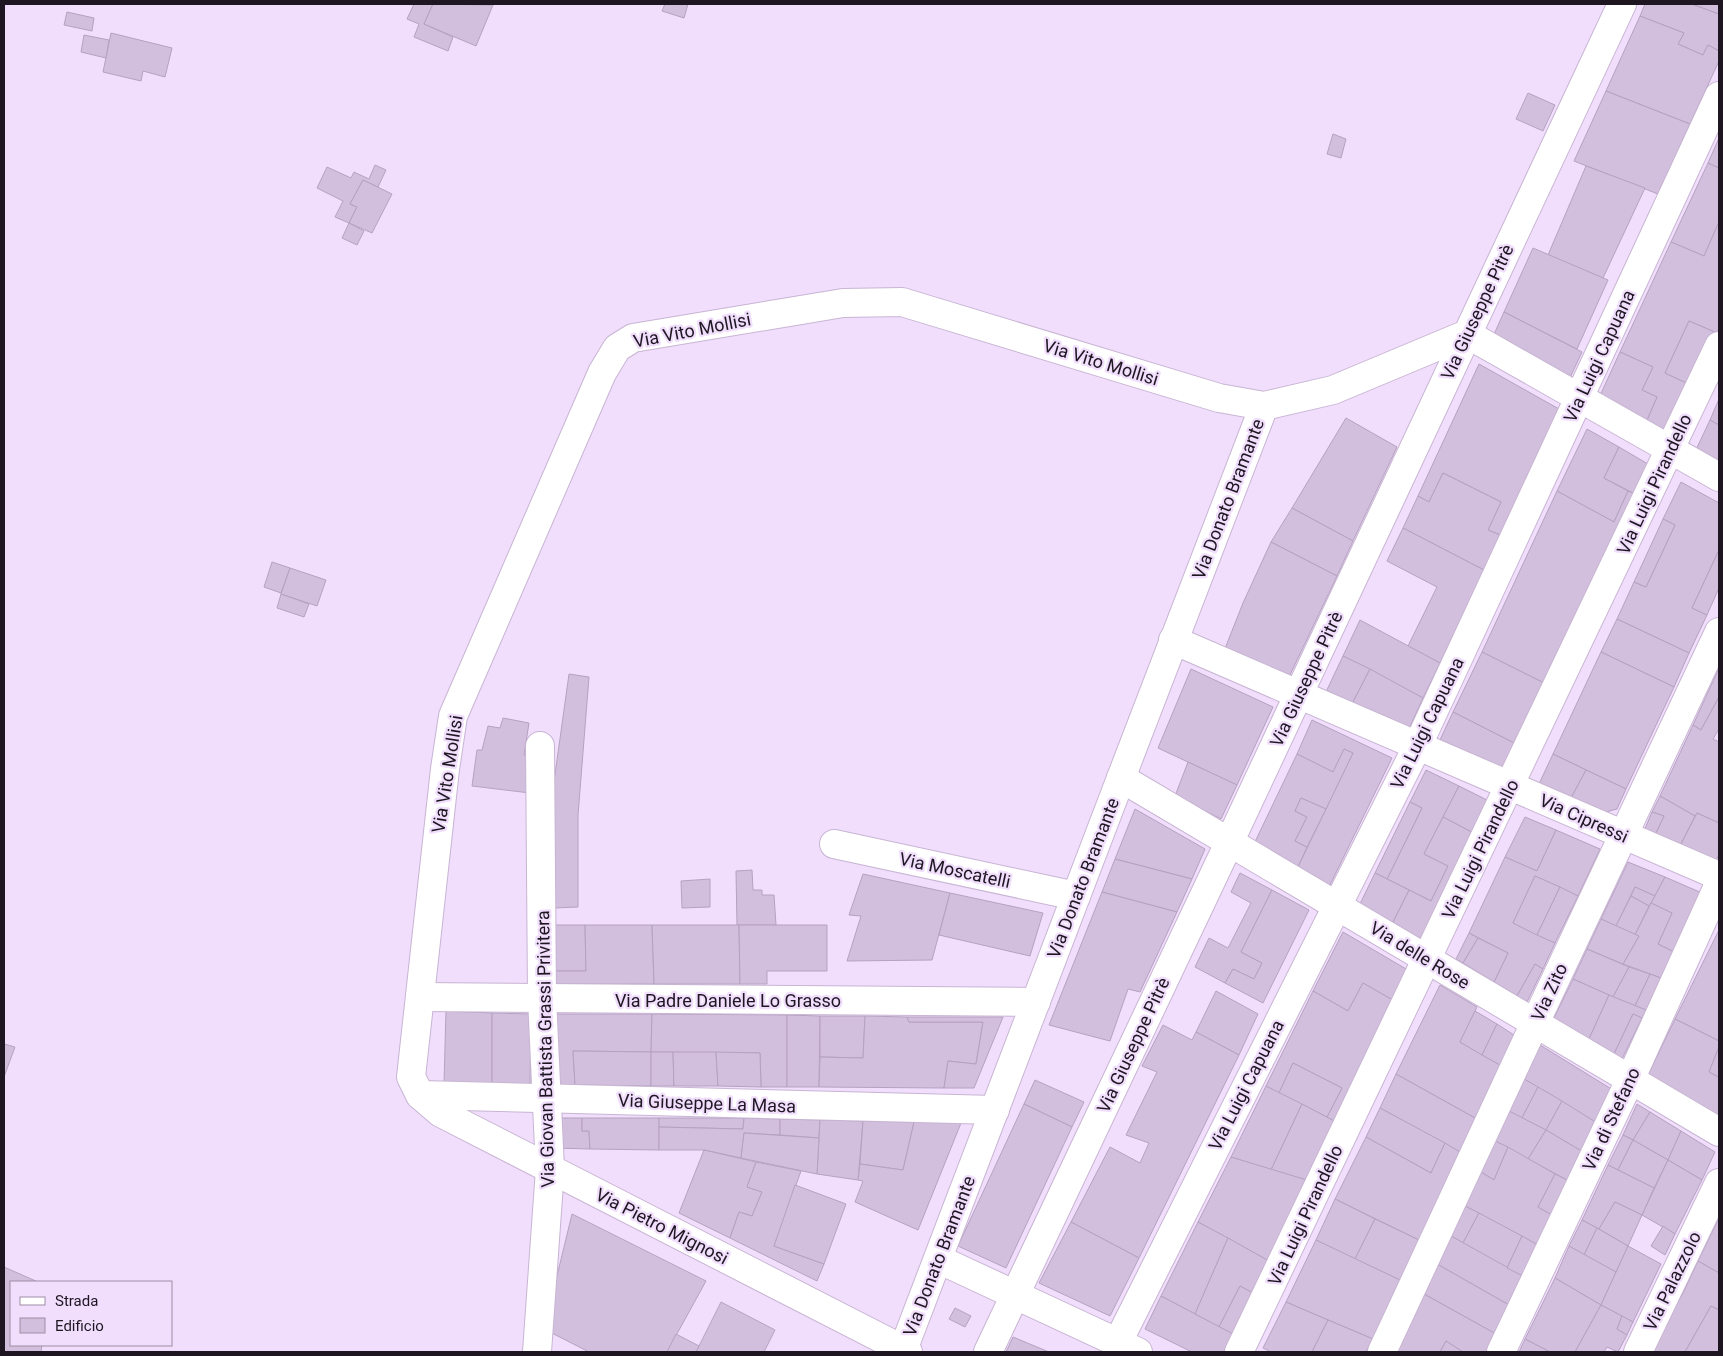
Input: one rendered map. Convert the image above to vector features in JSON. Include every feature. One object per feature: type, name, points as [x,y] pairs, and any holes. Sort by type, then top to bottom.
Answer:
[{"type":"street","name":"Via Giuseppe Pitrè","points":[[988,1352],[1622,4]]},
{"type":"street","name":"Via Luigi Capuana","points":[[1128,1347],[1336,906],[1418,745],[1719,96]]},
{"type":"street","name":"Via Vito Mollisi","points":[[420,1095],[411,1077],[445,769],[453,716],[602,373],[617,348],[633,338],[843,303],[902,302],[1219,398],[1264,406],[1333,390],[1467,334]]},
{"type":"street","points":[[1467,334],[1719,477]]},
{"type":"street","name":"Via Luigi Pirandello","points":[[1240,1352],[1719,346]]},
{"type":"street","name":"Via Donato Bramante","points":[[906,1351],[938,1259],[1264,406]]},
{"type":"street","name":"Via Zito","points":[[1382,1352],[1534,1023],[1719,632]]},
{"type":"street","name":"Via Cipressi","points":[[1174,640],[1719,876]]},
{"type":"street","name":"Via Giovan Battista Grassi Privitera","points":[[537,1352],[550,1169],[542,998],[540,746]]},
{"type":"street","name":"Via delle Rose","points":[[1121,778],[1719,1132]]},
{"type":"street","name":"Via Moscatelli","points":[[834,844],[1076,896]]},
{"type":"street","name":"Via di Stefano","points":[[1501,1352],[1630,1080],[1719,884]]},
{"type":"street","name":"Via Padre Daniele Lo Grasso","points":[[420,997],[1036,1002]]},
{"type":"street","name":"Via Giuseppe La Masa","points":[[420,1095],[995,1110]]},
{"type":"street","name":"Via Pietro Mignosi","points":[[420,1095],[441,1113],[906,1351]]},
{"type":"street","name":"Via Palazzolo","points":[[1638,1352],[1719,1183]]},
{"type":"street","points":[[938,1259],[1128,1347]]},
{"type":"building","points":[[414,4],[433,4],[424,24],[453,37],[448,51],[414,37],[419,24],[407,19]]},
{"type":"building","points":[[433,4],[493,5],[476,46],[424,24]]},
{"type":"building","points":[[665,4],[688,4],[684,18],[662,11]]},
{"type":"building","points":[[1645,4],[1692,4],[1719,14],[1719,51],[1708,45],[1703,55],[1678,44],[1684,33],[1640,16]]},
{"type":"building","points":[[1692,4],[1719,4],[1719,14]]},
{"type":"building","points":[[67,12],[94,18],[92,31],[64,25]]},
{"type":"building","points":[[1640,16],[1684,33],[1678,44],[1703,55],[1708,45],[1719,51],[1719,61],[1690,124],[1606,91]]},
{"type":"building","points":[[111,33],[172,48],[165,77],[143,71],[141,81],[103,72]]},
{"type":"building","points":[[84,35],[109,40],[106,58],[81,52]]},
{"type":"building","points":[[1606,91],[1690,124],[1658,194],[1574,161]]},
{"type":"building","points":[[1528,93],[1555,105],[1543,131],[1516,119]]},
{"type":"building","points":[[1333,134],[1346,139],[1341,158],[1327,154]]},
{"type":"building","points":[[1719,138],[1719,168],[1708,163]]},
{"type":"building","points":[[1708,163],[1719,168],[1719,222],[1704,256],[1671,242]]},
{"type":"building","points":[[375,165],[386,170],[378,187],[363,180],[350,204],[357,207],[349,223],[335,217],[343,201],[317,188],[327,167],[351,178],[354,172],[369,179]]},
{"type":"building","points":[[1586,166],[1645,188],[1603,278],[1548,255]]},
{"type":"building","points":[[363,180],[392,194],[372,233],[349,223],[357,207],[350,204]]},
{"type":"building","points":[[1719,222],[1719,328],[1717,333],[1689,321],[1665,373],[1693,386],[1668,440],[1644,427],[1657,397],[1642,390],[1653,367],[1620,352],[1671,242],[1704,256]]},
{"type":"building","points":[[349,223],[364,231],[357,245],[342,238]]},
{"type":"building","points":[[1533,248],[1608,280],[1577,349],[1504,312]]},
{"type":"building","points":[[1504,312],[1582,352],[1567,384],[1491,341]]},
{"type":"building","points":[[1689,321],[1717,333],[1693,386],[1665,373]]},
{"type":"building","points":[[1620,352],[1653,367],[1642,390],[1657,397],[1644,427],[1598,400]]},
{"type":"building","points":[[1479,364],[1559,409],[1500,535],[1488,530],[1501,502],[1443,473],[1429,502],[1418,496]]},
{"type":"building","points":[[1719,399],[1719,425],[1710,420]]},
{"type":"building","points":[[1346,418],[1397,447],[1353,541],[1292,508]]},
{"type":"building","points":[[1710,420],[1719,425],[1719,467],[1694,454]]},
{"type":"building","points":[[1587,429],[1619,447],[1604,478],[1628,491],[1614,522],[1557,491]]},
{"type":"building","points":[[1619,447],[1653,467],[1639,496],[1604,478]]},
{"type":"building","points":[[1443,473],[1501,502],[1488,530],[1500,535],[1484,570],[1403,528],[1418,496],[1429,502]]},
{"type":"building","points":[[1681,482],[1719,503],[1719,550],[1692,608],[1707,615],[1689,653],[1617,619],[1634,582],[1646,587],[1675,525],[1663,519]]},
{"type":"building","points":[[1557,491],[1614,522],[1628,491],[1639,496],[1550,686],[1482,652]]},
{"type":"building","points":[[1292,508],[1353,541],[1337,576],[1271,542]]},
{"type":"building","points":[[1663,519],[1675,525],[1646,587],[1634,582]]},
{"type":"building","points":[[1403,528],[1484,570],[1440,663],[1408,646],[1437,587],[1387,561]]},
{"type":"building","points":[[1271,542],[1337,576],[1288,679],[1224,651],[1243,603]]},
{"type":"building","points":[[1719,550],[1719,588],[1707,615],[1692,608]]},
{"type":"building","points":[[272,562],[290,568],[281,593],[264,587]]},
{"type":"building","points":[[290,568],[326,580],[317,606],[281,594]]},
{"type":"building","points":[[281,594],[309,604],[304,617],[277,608]]},
{"type":"building","points":[[1617,619],[1689,653],[1674,687],[1601,652]]},
{"type":"building","points":[[1360,620],[1440,663],[1423,698],[1343,656]]},
{"type":"building","points":[[1482,652],[1550,686],[1522,747],[1453,712]]},
{"type":"building","points":[[1601,652],[1674,687],[1626,789],[1553,754]]},
{"type":"building","points":[[1343,656],[1370,669],[1351,706],[1325,694]]},
{"type":"building","points":[[1719,668],[1719,697],[1701,730],[1693,725]]},
{"type":"building","points":[[1191,669],[1273,707],[1237,785],[1158,748]]},
{"type":"building","points":[[1370,669],[1423,698],[1407,733],[1351,706]]},
{"type":"building","points":[[569,674],[589,677],[578,815],[578,907],[554,908],[552,796]]},
{"type":"building","points":[[1719,697],[1719,729],[1713,739],[1719,742],[1719,823],[1697,813],[1695,816],[1660,796],[1693,725],[1701,730]]},
{"type":"building","points":[[1453,712],[1522,747],[1501,770],[1439,742]]},
{"type":"building","points":[[503,718],[529,723],[524,755],[536,757],[530,793],[472,786],[477,750],[482,750],[488,726],[500,728]]},
{"type":"building","points":[[1312,720],[1392,758],[1329,887],[1297,869],[1353,753],[1344,749],[1333,772],[1297,754]]},
{"type":"building","points":[[1344,749],[1353,753],[1326,809],[1301,798],[1295,811],[1307,817],[1295,841],[1307,847],[1297,869],[1253,846],[1297,754],[1333,772]]},
{"type":"building","points":[[1553,754],[1586,770],[1570,800],[1538,786]]},
{"type":"building","points":[[1188,762],[1237,785],[1221,819],[1175,796]]},
{"type":"building","points":[[1426,770],[1459,786],[1424,854],[1448,866],[1431,901],[1387,879],[1422,808],[1410,802]]},
{"type":"building","points":[[1586,770],[1626,789],[1617,809],[1602,813],[1570,800]]},
{"type":"building","points":[[1459,786],[1495,804],[1479,836],[1443,817]]},
{"type":"building","points":[[1660,796],[1695,816],[1680,846],[1655,835],[1664,816],[1652,812]]},
{"type":"building","points":[[1301,798],[1326,809],[1307,847],[1295,841],[1307,817],[1295,811]]},
{"type":"building","points":[[1410,802],[1422,808],[1387,879],[1375,873]]},
{"type":"building","points":[[1135,809],[1205,849],[1192,879],[1115,859]]},
{"type":"building","points":[[1652,812],[1664,816],[1655,835],[1644,831]]},
{"type":"building","points":[[1697,813],[1719,823],[1719,854],[1716,861],[1680,846]]},
{"type":"building","points":[[1443,817],[1479,836],[1427,942],[1392,924],[1409,890],[1431,901],[1448,866],[1424,854]]},
{"type":"building","points":[[1525,817],[1556,830],[1537,871],[1505,857]]},
{"type":"building","points":[[1556,830],[1600,849],[1578,896],[1535,876],[1513,923],[1555,943],[1543,969],[1535,964],[1517,996],[1494,982],[1508,953],[1469,933],[1505,857],[1537,871]]},
{"type":"building","points":[[1115,859],[1192,879],[1177,912],[1102,892]]},
{"type":"building","points":[[1628,862],[1665,877],[1655,896],[1635,887],[1616,926],[1601,919]]},
{"type":"building","points":[[752,870],[753,890],[762,890],[762,895],[774,895],[776,925],[737,925],[736,871]]},
{"type":"building","points":[[1240,873],[1272,890],[1241,952],[1262,963],[1254,979],[1233,969],[1225,983],[1195,967],[1209,938],[1228,948],[1251,903],[1231,892]]},
{"type":"building","points":[[1375,873],[1409,890],[1392,924],[1358,908]]},
{"type":"building","points":[[863,874],[950,893],[932,960],[847,961],[861,916],[849,915]]},
{"type":"building","points":[[1535,876],[1560,887],[1537,935],[1513,923]]},
{"type":"building","points":[[1665,877],[1702,893],[1674,952],[1658,944],[1672,913],[1651,903]]},
{"type":"building","points":[[710,879],[710,907],[682,908],[681,881]]},
{"type":"building","points":[[1560,887],[1578,896],[1555,943],[1537,935]]},
{"type":"building","points":[[1635,887],[1655,896],[1649,906],[1631,896]]},
{"type":"building","points":[[1272,890],[1309,910],[1263,1003],[1225,983],[1233,969],[1254,979],[1262,963],[1241,952]]},
{"type":"building","points":[[1102,892],[1177,912],[1140,992],[1128,989],[1110,1041],[1049,1025]]},
{"type":"building","points":[[950,893],[1043,913],[1030,956],[939,935]]},
{"type":"building","points":[[1631,896],[1649,906],[1635,935],[1616,926]]},
{"type":"building","points":[[1651,903],[1672,913],[1658,944],[1674,952],[1661,978],[1623,964],[1639,936],[1635,935]]},
{"type":"building","points":[[1601,919],[1639,936],[1623,964],[1587,949]]},
{"type":"building","points":[[554,925],[585,925],[586,971],[554,971]]},
{"type":"building","points":[[585,925],[652,925],[654,984],[554,984],[554,971],[586,971]]},
{"type":"building","points":[[652,925],[739,925],[740,984],[654,984]]},
{"type":"building","points":[[739,925],[827,925],[827,971],[767,971],[767,984],[740,984]]},
{"type":"building","points":[[1719,930],[1719,1041],[1675,1019]]},
{"type":"building","points":[[1343,932],[1413,973],[1398,1003],[1363,983],[1348,1011],[1313,991]]},
{"type":"building","points":[[1469,933],[1478,938],[1463,963],[1456,959]]},
{"type":"building","points":[[1478,938],[1508,953],[1494,982],[1463,963]]},
{"type":"building","points":[[1587,949],[1629,967],[1613,997],[1573,979]]},
{"type":"building","points":[[1535,964],[1543,969],[1527,1002],[1517,996]]},
{"type":"building","points":[[1629,967],[1650,974],[1635,1006],[1613,997]]},
{"type":"building","points":[[1650,974],[1661,978],[1646,1010],[1635,1006]]},
{"type":"building","points":[[1573,979],[1609,995],[1589,1039],[1554,1018]]},
{"type":"building","points":[[1363,983],[1398,1003],[1338,1123],[1327,1117],[1342,1088],[1293,1063],[1279,1093],[1266,1086],[1313,991],[1348,1011]]},
{"type":"building","points":[[1440,985],[1477,1007],[1460,1042],[1500,1065],[1475,1118],[1396,1074]]},
{"type":"building","points":[[1216,991],[1258,1014],[1239,1055],[1196,1032]]},
{"type":"building","points":[[1609,995],[1646,1010],[1642,1018],[1633,1014],[1614,1054],[1589,1039]]},
{"type":"building","points":[[446,1011],[492,1013],[492,1084],[444,1083]]},
{"type":"building","points":[[1475,1011],[1497,1024],[1482,1055],[1460,1042]]},
{"type":"building","points":[[492,1013],[531,1014],[530,1085],[492,1084]]},
{"type":"building","points":[[554,1014],[652,1014],[651,1052],[573,1051],[575,1085],[553,1085]]},
{"type":"building","points":[[652,1014],[787,1015],[787,1087],[761,1087],[760,1053],[651,1052]]},
{"type":"building","points":[[1633,1014],[1642,1018],[1622,1059],[1614,1054]]},
{"type":"building","points":[[787,1015],[820,1016],[819,1087],[787,1087]]},
{"type":"building","points":[[820,1016],[865,1016],[863,1058],[820,1057]]},
{"type":"building","points":[[865,1016],[907,1017],[909,1022],[983,1022],[976,1064],[948,1061],[944,1088],[819,1087],[820,1057],[863,1058]]},
{"type":"building","points":[[907,1017],[1003,1017],[974,1088],[944,1088],[948,1061],[976,1064],[983,1022],[909,1022]]},
{"type":"building","points":[[1675,1019],[1719,1041],[1719,1047],[1709,1072],[1719,1077],[1719,1118],[1648,1075]]},
{"type":"building","points":[[1497,1024],[1514,1035],[1500,1065],[1482,1055]]},
{"type":"building","points":[[1163,1025],[1192,1040],[1196,1032],[1239,1055],[1139,1258],[1071,1222],[1110,1147],[1140,1163],[1149,1143],[1126,1135],[1157,1072],[1142,1066]]},
{"type":"building","points":[[4,1044],[15,1047],[4,1077]]},
{"type":"building","points":[[1540,1045],[1613,1090],[1597,1123],[1524,1079]]},
{"type":"building","points":[[1719,1047],[1719,1077],[1709,1072]]},
{"type":"building","points":[[573,1051],[651,1052],[651,1086],[575,1085]]},
{"type":"building","points":[[651,1052],[673,1052],[674,1086],[651,1086]]},
{"type":"building","points":[[673,1052],[716,1052],[718,1086],[674,1086]]},
{"type":"building","points":[[716,1052],[760,1053],[761,1087],[718,1086]]},
{"type":"building","points":[[1293,1063],[1342,1088],[1327,1117],[1279,1093]]},
{"type":"building","points":[[1396,1074],[1475,1118],[1460,1152],[1380,1108]]},
{"type":"building","points":[[1524,1079],[1538,1087],[1522,1118],[1509,1111]]},
{"type":"building","points":[[1035,1080],[1084,1102],[1072,1127],[1024,1104]]},
{"type":"building","points":[[1266,1086],[1302,1104],[1271,1170],[1231,1157]]},
{"type":"building","points":[[1538,1087],[1562,1101],[1546,1130],[1522,1118]]},
{"type":"building","points":[[1562,1101],[1597,1123],[1583,1152],[1546,1130]]},
{"type":"building","points":[[1024,1104],[1072,1127],[1006,1268],[958,1246]]},
{"type":"building","points":[[1302,1104],[1338,1123],[1310,1181],[1271,1170]]},
{"type":"building","points":[[1637,1104],[1650,1112],[1633,1140],[1623,1135]]},
{"type":"building","points":[[1380,1108],[1445,1143],[1431,1173],[1366,1137]]},
{"type":"building","points":[[1509,1111],[1546,1130],[1528,1159],[1495,1141]]},
{"type":"building","points":[[1650,1112],[1681,1131],[1668,1160],[1633,1140]]},
{"type":"building","points":[[554,1118],[582,1118],[582,1131],[589,1131],[590,1149],[554,1148]]},
{"type":"building","points":[[582,1118],[659,1118],[659,1150],[590,1149],[589,1131],[582,1131]]},
{"type":"building","points":[[659,1118],[744,1118],[743,1129],[659,1127]]},
{"type":"building","points":[[744,1118],[780,1119],[780,1135],[744,1133],[741,1158],[704,1150],[659,1150],[659,1127],[743,1129]]},
{"type":"building","points":[[780,1119],[820,1120],[819,1138],[780,1135]]},
{"type":"building","points":[[820,1120],[863,1121],[858,1180],[817,1174]]},
{"type":"building","points":[[863,1121],[914,1122],[903,1170],[860,1164]]},
{"type":"building","points":[[914,1122],[961,1123],[918,1230],[855,1202],[863,1181],[858,1180],[860,1164],[903,1170]]},
{"type":"building","points":[[1546,1130],[1583,1152],[1569,1181],[1528,1159]]},
{"type":"building","points":[[1681,1131],[1715,1152],[1702,1180],[1668,1160]]},
{"type":"building","points":[[744,1133],[819,1138],[817,1174],[741,1158]]},
{"type":"building","points":[[1623,1135],[1633,1140],[1618,1170],[1608,1165]]},
{"type":"building","points":[[1366,1137],[1431,1173],[1445,1143],[1460,1152],[1419,1240],[1335,1199]]},
{"type":"building","points":[[1633,1140],[1668,1160],[1654,1188],[1618,1170]]},
{"type":"building","points":[[1495,1141],[1508,1147],[1494,1180],[1481,1172]]},
{"type":"building","points":[[1508,1147],[1555,1174],[1538,1207],[1552,1215],[1538,1245],[1465,1206],[1481,1172],[1494,1180]]},
{"type":"building","points":[[704,1150],[756,1162],[747,1187],[762,1192],[752,1216],[739,1212],[730,1238],[679,1213]]},
{"type":"building","points":[[1231,1157],[1310,1181],[1269,1261],[1198,1222]]},
{"type":"building","points":[[1668,1160],[1702,1180],[1675,1234],[1642,1215]]},
{"type":"building","points":[[756,1162],[801,1171],[774,1246],[824,1264],[817,1281],[730,1238],[739,1212],[752,1216],[762,1192],[747,1187]]},
{"type":"building","points":[[1608,1165],[1654,1188],[1642,1215],[1615,1202],[1599,1229],[1582,1220]]},
{"type":"building","points":[[1555,1174],[1569,1181],[1552,1215],[1538,1207]]},
{"type":"building","points":[[795,1185],[846,1204],[824,1264],[774,1246]]},
{"type":"building","points":[[1335,1199],[1375,1219],[1355,1259],[1316,1240]]},
{"type":"building","points":[[1615,1202],[1642,1215],[1628,1246],[1599,1229]]},
{"type":"building","points":[[1465,1206],[1479,1213],[1463,1243],[1451,1236]]},
{"type":"building","points":[[1479,1213],[1522,1236],[1507,1268],[1463,1243]]},
{"type":"building","points":[[572,1214],[706,1281],[667,1352],[589,1352],[546,1330],[549,1309]]},
{"type":"building","points":[[1719,1218],[1719,1273],[1698,1261]]},
{"type":"building","points":[[1375,1219],[1419,1240],[1400,1280],[1355,1259]]},
{"type":"building","points":[[1582,1220],[1597,1228],[1584,1255],[1569,1246]]},
{"type":"building","points":[[1071,1222],[1139,1258],[1110,1316],[1039,1283]]},
{"type":"building","points":[[1198,1222],[1228,1238],[1195,1314],[1161,1296]]},
{"type":"building","points":[[1663,1226],[1675,1234],[1665,1255],[1651,1246]]},
{"type":"building","points":[[1597,1228],[1628,1246],[1616,1272],[1584,1255]]},
{"type":"building","points":[[1451,1236],[1523,1276],[1509,1305],[1437,1264]]},
{"type":"building","points":[[1522,1236],[1538,1245],[1523,1276],[1507,1268]]},
{"type":"building","points":[[1228,1238],[1269,1261],[1253,1293],[1240,1286],[1219,1327],[1195,1314]]},
{"type":"building","points":[[1316,1240],[1400,1280],[1373,1339],[1286,1302]]},
{"type":"building","points":[[1569,1246],[1616,1272],[1601,1305],[1555,1278]]},
{"type":"building","points":[[1628,1246],[1661,1264],[1633,1322],[1601,1305]]},
{"type":"building","points":[[1698,1261],[1719,1273],[1719,1310],[1711,1306],[1685,1352],[1649,1352],[1683,1293]]},
{"type":"building","points":[[1437,1264],[1509,1305],[1496,1334],[1424,1294]]},
{"type":"building","points":[[4,1267],[36,1281],[10,1281],[10,1346],[42,1346],[41,1352],[4,1352]]},
{"type":"building","points":[[1555,1278],[1601,1305],[1575,1352],[1550,1352],[1525,1339]]},
{"type":"building","points":[[1240,1286],[1253,1293],[1233,1334],[1219,1327]]},
{"type":"building","points":[[1424,1294],[1496,1334],[1487,1352],[1463,1352],[1446,1341],[1440,1352],[1397,1352]]},
{"type":"building","points":[[1161,1296],[1233,1334],[1224,1352],[1192,1352],[1145,1329]]},
{"type":"building","points":[[721,1302],[775,1330],[764,1352],[696,1352]]},
{"type":"building","points":[[1286,1302],[1328,1320],[1312,1352],[1271,1352],[1263,1348]]},
{"type":"building","points":[[1601,1305],[1622,1316],[1617,1329],[1627,1335],[1618,1352],[1607,1347],[1604,1352],[1575,1352]]},
{"type":"building","points":[[1711,1306],[1719,1310],[1719,1352],[1685,1352]]},
{"type":"building","points":[[955,1308],[971,1316],[965,1327],[949,1319]]},
{"type":"building","points":[[1622,1316],[1633,1322],[1627,1335],[1617,1329]]},
{"type":"building","points":[[1328,1320],[1373,1339],[1366,1352],[1312,1352]]},
{"type":"building","points":[[676,1334],[699,1346],[696,1352],[667,1352]]},
{"type":"building","points":[[1013,1337],[1049,1352],[1006,1352]]},
{"type":"building","points":[[1525,1339],[1550,1352],[1519,1352]]},
{"type":"building","points":[[1446,1341],[1463,1352],[1440,1352]]}]
